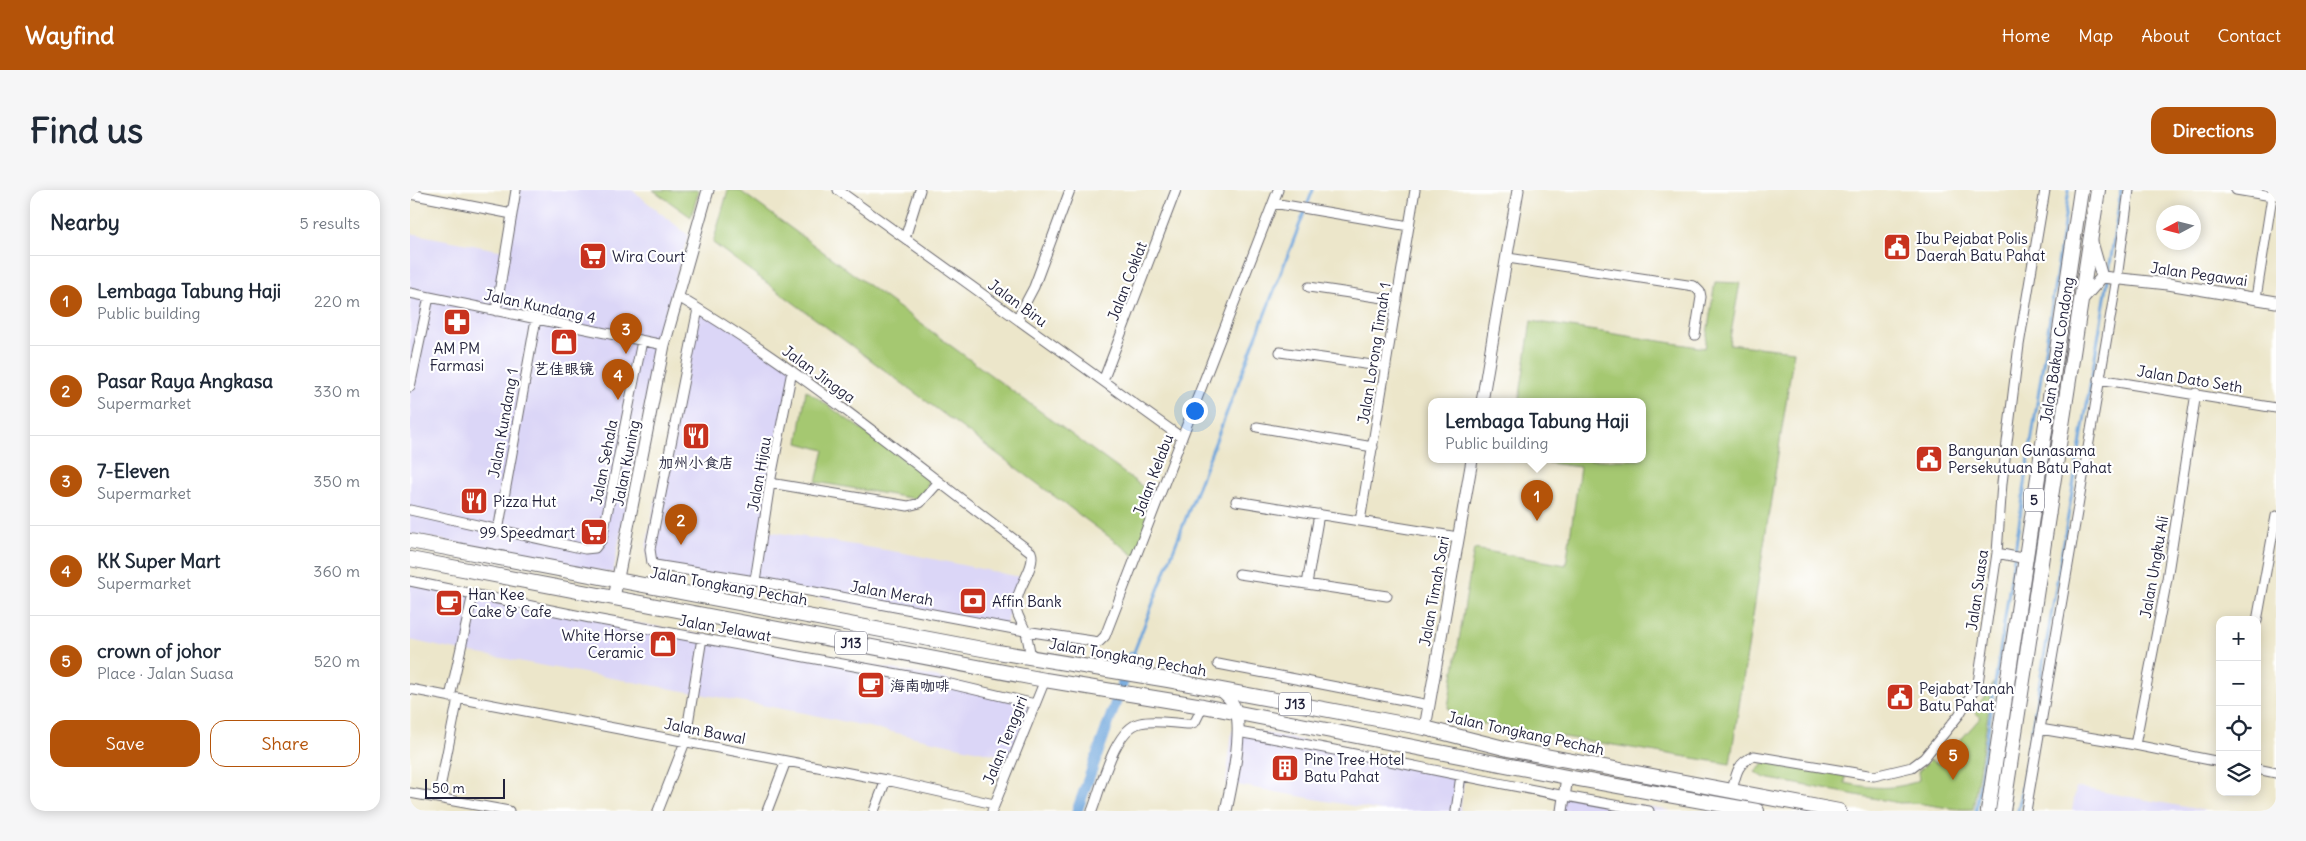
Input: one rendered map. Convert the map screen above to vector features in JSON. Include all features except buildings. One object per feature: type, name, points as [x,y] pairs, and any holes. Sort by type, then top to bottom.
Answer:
[{"type":"main road","name":"Jalan Bakau Condong","points":[[1988,811],[2021,558],[2081,190]]},
{"type":"main road","name":"Jalan Bakau Condong","points":[[2002,811],[2098,190]]},
{"type":"main road","name":"Jalan Tongkang Pechah","points":[[410,541],[618,581],[1425,728],[1502,747],[1839,811]]},
{"type":"main road","name":"J13","points":[[410,559],[1045,680],[1203,706],[1567,777],[1757,811]]},
{"type":"main road","points":[[1373,738],[1386,734],[1416,735],[1425,728],[1430,738],[1456,745],[1467,756]]},
{"type":"main road","points":[[1502,747],[1512,757],[1560,766],[1565,771],[1567,777]]},
{"type":"street","points":[[496,311],[516,190]]},
{"type":"street","name":"Jalan Kuning","points":[[614,598],[664,346],[708,190]]},
{"type":"street","name":"Jalan Biru","points":[[838,190],[1182,438]]},
{"type":"street","points":[[905,238],[920,190]]},
{"type":"street","points":[[1017,319],[1034,286],[1070,190]]},
{"type":"street","name":"Jalan Coklat","points":[[1103,381],[1176,190]]},
{"type":"street","name":"Jalan Kelabu","points":[[1025,631],[1099,642],[1105,636],[1278,190]]},
{"type":"street","name":"Jalan Lorong Timah 1","points":[[1360,521],[1415,190]]},
{"type":"street","points":[[1483,398],[1508,258],[1518,190]]},
{"type":"street","name":"Jalan Suasa","points":[[1732,791],[1738,767],[1744,760],[1754,756],[1874,776],[1912,767],[1924,758],[1959,715],[1978,683],[2001,554],[2015,374],[2045,190]]},
{"type":"street","points":[[2026,811],[2099,379],[2109,278],[2129,190]]},
{"type":"street","points":[[2236,190],[2273,193],[2256,298]]},
{"type":"street","points":[[410,194],[439,195],[512,214]]},
{"type":"street","points":[[1273,203],[1409,226]]},
{"type":"street","points":[[2091,236],[2109,278]]},
{"type":"street","points":[[1508,258],[1694,286],[1700,292],[1701,297],[1695,335]]},
{"type":"street","points":[[2081,301],[2109,278]]},
{"type":"street","name":"Jalan Pegawai","points":[[2109,278],[2168,284],[2276,302]]},
{"type":"street","points":[[1309,287],[1397,300]]},
{"type":"street","name":"Jalan Kundang 4","points":[[410,293],[664,346]]},
{"type":"street","name":"Jalan Jingga","points":[[677,296],[742,336],[792,371],[1031,552],[1032,561],[1018,595],[1016,608],[1017,617],[1025,631]]},
{"type":"street","points":[[410,387],[429,297]]},
{"type":"street","name":"Jalan Merah","points":[[698,309],[657,511],[650,558],[655,565],[663,568],[754,581],[1025,631]]},
{"type":"street","name":"Jalan Kundang 1","points":[[498,531],[536,319]]},
{"type":"street","name":"Jalan Sehala","points":[[410,510],[585,549],[595,548],[602,539],[642,341]]},
{"type":"street","points":[[1280,352],[1386,367]]},
{"type":"street","name":"Jalan Hijau","points":[[754,581],[770,483],[792,371]]},
{"type":"street","name":"Jalan Dato Seth","points":[[2099,379],[2196,393],[2276,408]]},
{"type":"street","name":"Jalan Ungku Ali","points":[[2135,745],[2167,578],[2196,393]]},
{"type":"street","points":[[1257,427],[1373,447]]},
{"type":"street","name":"Jalan Timah Sari","points":[[1425,728],[1471,463]]},
{"type":"street","points":[[770,483],[908,506],[920,503],[938,483]]},
{"type":"street","points":[[1236,501],[1458,537]]},
{"type":"street","points":[[1307,584],[1319,514]]},
{"type":"street","points":[[2258,616],[2276,516]]},
{"type":"street","points":[[2001,554],[2021,558]]},
{"type":"street","points":[[1239,574],[1387,596]]},
{"type":"street","name":"Jalan Jelawat","points":[[410,581],[595,619],[942,682],[1035,704]]},
{"type":"street","points":[[438,798],[472,594]]},
{"type":"street","points":[[1025,631],[1030,656]]},
{"type":"street","points":[[658,811],[685,742],[702,638]]},
{"type":"street","points":[[1218,664],[1429,705]]},
{"type":"street","name":"Jalan Tenggiri","points":[[993,808],[1045,680]]},
{"type":"street","name":"Jalan Bawal","points":[[410,689],[886,780],[993,808]]},
{"type":"street","points":[[1220,690],[1234,704],[1237,713],[1238,732],[1226,811]]},
{"type":"street","points":[[1092,811],[1116,745],[1125,732],[1138,723],[1190,724],[1195,722],[1203,706]]},
{"type":"street","points":[[2040,729],[2216,761]]},
{"type":"street","points":[[1238,732],[1564,797],[1649,811]]},
{"type":"street","points":[[767,811],[786,761]]},
{"type":"street","points":[[2261,770],[2276,773]]},
{"type":"street","points":[[1456,811],[1461,775]]},
{"type":"street","points":[[1562,811],[1567,777]]},
{"type":"street","points":[[874,811],[886,780]]},
{"type":"street","points":[[410,793],[509,811]]},
{"type":"shaded area","points":[[520,190],[632,190],[688,235],[658,340],[613,573],[410,534],[410,233],[509,252]]},
{"type":"shaded area","points":[[695,303],[745,333],[797,369],[767,531],[904,553],[1020,577],[1004,631],[754,585],[658,570],[651,567],[648,563],[646,547]]},
{"type":"shaded area","points":[[410,577],[597,616],[926,675],[1040,701],[1016,759],[805,713],[446,648],[410,640]]},
{"type":"shaded area","points":[[1244,729],[1465,772],[1460,811],[1382,811],[1226,783],[1232,731]]},
{"type":"shaded area","points":[[2076,787],[2207,811],[2072,811]]},
{"type":"shaded area","points":[[1558,792],[1672,811],[1556,811]]},
{"type":"green space","points":[[653,190],[699,190],[691,217]]},
{"type":"green space","points":[[728,190],[739,190],[1158,498],[1135,556],[713,243]]},
{"type":"green space","points":[[1715,282],[1740,283],[1729,344],[1794,351],[1730,764],[1454,719],[1448,707],[1474,549],[1566,565],[1580,467],[1550,463],[1646,463],[1646,398],[1520,398],[1531,321],[1705,348]]},
{"type":"green space","points":[[806,390],[930,478],[922,500],[816,482],[824,450],[798,443]]},
{"type":"green space","points":[[1993,683],[1973,809],[1954,809],[1918,803],[1899,803],[1765,778],[1755,772],[1766,762],[1846,774],[1845,783],[1864,786],[1892,787],[1919,780],[1918,772],[1930,760],[1939,764],[1981,717],[1974,712]]},
{"type":"waterway","points":[[1132,657],[1313,190]]},
{"type":"waterway","points":[[1976,811],[2069,190]]},
{"type":"waterway","points":[[2018,811],[2106,292],[2121,190]]},
{"type":"waterway","points":[[1077,811],[1132,657]]},
{"type":"place","name":"Ibu Pejabat Polis Daerah Batu Pahat","points":[[1897,247]]},
{"type":"place","name":"Wira Court","points":[[593,256]]},
{"type":"place","name":"AM PM Farmasi","points":[[457,322]]},
{"type":"place","name":"艺佳眼镜","points":[[564,342]]},
{"type":"place","name":"7-Eleven","points":[[626,354]]},
{"type":"place","name":"KK Super Mart","points":[[618,400]]},
{"type":"place","name":"加州小食店","points":[[696,436]]},
{"type":"place","name":"Bangunan Gunasama Persekutuan Batu Pahat","points":[[1929,459]]},
{"type":"place","name":"Pizza Hut","points":[[474,501]]},
{"type":"place","name":"Lembaga Tabung Haji","points":[[1537,521]]},
{"type":"place","name":"99 Speedmart","points":[[594,532]]},
{"type":"place","name":"Pasar Raya Angkasa","points":[[681,545]]},
{"type":"place","name":"Affin Bank","points":[[973,601]]},
{"type":"place","name":"Han Kee Cake & Cafe","points":[[449,603]]},
{"type":"place","name":"White Horse Ceramic","points":[[663,644]]},
{"type":"place","name":"海南咖啡","points":[[871,685]]},
{"type":"place","name":"Pejabat Tanah Batu Pahat","points":[[1900,697]]},
{"type":"place","name":"Pine Tree Hotel Batu Pahat","points":[[1285,768]]},
{"type":"place","name":"crown of johor","points":[[1953,780]]}]
